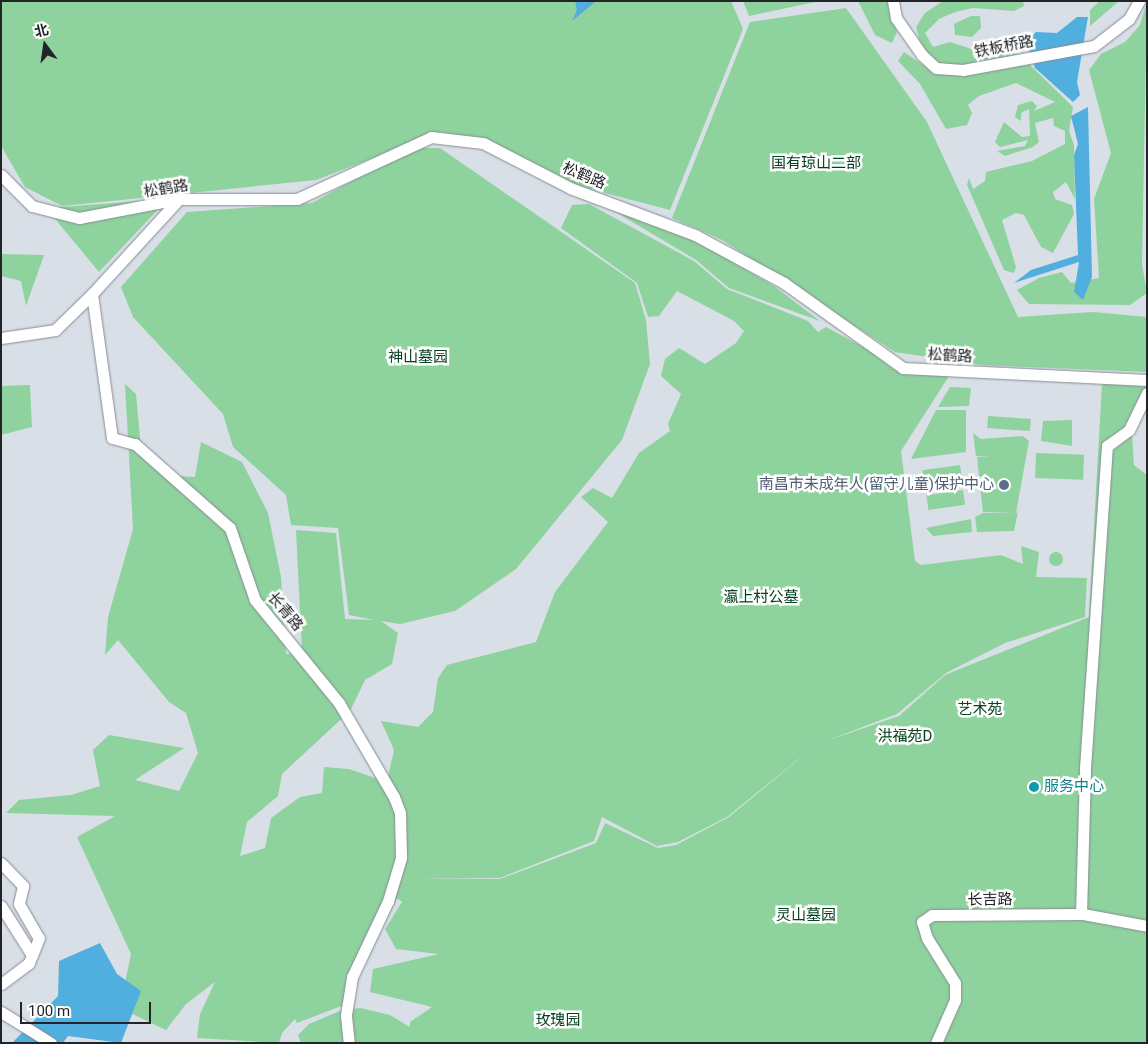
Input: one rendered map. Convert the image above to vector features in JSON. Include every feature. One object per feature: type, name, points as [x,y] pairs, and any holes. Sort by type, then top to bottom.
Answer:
[{"type":"street","name":"铁板桥路","points":[[893,1],[896,18],[922,55],[936,68],[963,70],[1094,46],[1130,19],[1139,1]]},
{"type":"street","name":"松鹤路","points":[[1,175],[32,206],[69,218],[179,199],[297,199],[431,137],[483,143],[570,188],[695,235],[784,282],[903,368],[1147,380]]},
{"type":"street","points":[[1,338],[55,330],[92,294],[179,199]]},
{"type":"street","name":"长青路","points":[[92,294],[112,438],[135,444],[230,528],[255,600],[339,703],[400,813],[397,875],[348,990],[350,1043]]},
{"type":"street","points":[[1081,914],[1085,768],[1107,446],[1129,430],[1147,393]]},
{"type":"street","points":[[1,863],[23,886],[19,904],[39,938],[29,963],[1,984]]},
{"type":"street","points":[[1,906],[32,955]]},
{"type":"street","name":"长吉路","points":[[936,1043],[955,1000],[956,983],[922,922],[932,915],[1081,914],[1147,926]]},
{"type":"street","points":[[1,1012],[51,1043]]},
{"type":"green space","points":[[1,1],[731,1],[743,29],[670,210],[578,186],[485,140],[440,132],[316,180],[62,206],[25,187],[1,146]]},
{"type":"green space","points":[[743,1],[820,1],[749,16]]},
{"type":"green space","points":[[858,1],[888,1],[897,32],[892,43],[875,35]]},
{"type":"green space","points":[[943,1],[1023,1],[1024,6],[1014,11],[973,8],[955,12],[939,19],[925,33],[933,47],[950,42],[981,52],[995,49],[1023,56],[961,66],[937,63],[921,46],[916,27],[925,13]]},
{"type":"green space","points":[[1100,1],[1119,1],[1090,26],[1090,10]]},
{"type":"green space","points":[[1147,1],[1142,264],[1147,293],[1130,305],[1029,304],[1017,290],[1039,278],[1062,272],[1071,283],[1099,278],[1094,199],[1111,153],[1089,70],[1101,54],[1125,42],[1140,25]]},
{"type":"green space","name":"国有琼山二部","points":[[846,8],[927,122],[1018,317],[1093,312],[1147,317],[1147,372],[982,365],[895,352],[722,240],[672,218],[750,22]]},
{"type":"green space","points":[[971,16],[980,16],[981,28],[972,37],[955,35],[954,24]]},
{"type":"green space","points":[[904,52],[929,69],[960,75],[1029,64],[1073,107],[1069,131],[1074,145],[1075,199],[1066,182],[1053,192],[1055,199],[1072,205],[1074,214],[1053,253],[1041,247],[1024,215],[1016,213],[1002,220],[1016,267],[1014,273],[1004,270],[967,185],[969,178],[973,189],[985,181],[986,172],[1032,161],[1065,144],[1065,131],[1054,126],[1053,118],[1035,123],[1039,142],[1033,147],[1005,156],[997,151],[1025,146],[1028,140],[1000,147],[995,142],[1004,122],[1022,137],[1030,136],[1029,109],[1021,113],[1021,121],[1015,117],[1018,105],[1032,101],[1037,106],[1034,111],[1055,102],[1016,83],[979,96],[968,105],[972,113],[967,125],[946,129],[920,84],[898,61]]},
{"type":"green space","points":[[412,148],[440,148],[635,283],[646,320],[650,364],[622,440],[516,569],[455,611],[400,624],[381,621],[398,633],[392,664],[365,680],[350,711],[282,774],[278,796],[247,822],[240,856],[265,848],[271,818],[300,797],[322,793],[324,767],[349,769],[387,782],[394,750],[381,721],[418,727],[433,712],[438,678],[447,665],[536,642],[555,592],[608,522],[581,497],[593,488],[612,498],[639,453],[670,431],[668,424],[681,394],[661,376],[665,359],[679,348],[705,364],[736,343],[744,331],[734,321],[677,291],[659,316],[648,317],[637,283],[561,228],[572,205],[589,204],[694,261],[727,289],[808,321],[818,332],[826,327],[876,354],[893,369],[949,376],[901,451],[915,561],[921,565],[1001,555],[1023,564],[1021,546],[1039,552],[1036,577],[1087,578],[1085,617],[1005,643],[946,673],[897,714],[826,741],[899,716],[945,675],[1089,617],[1102,383],[1147,384],[1147,398],[1111,447],[1112,452],[1132,434],[1134,465],[1147,475],[1147,1043],[301,1043],[298,1035],[309,1024],[342,1010],[360,1008],[390,1015],[410,1027],[410,1022],[432,1007],[370,992],[373,969],[439,954],[396,949],[385,929],[402,902],[397,898],[344,1005],[297,1023],[295,1019],[282,1033],[279,1043],[197,1038],[200,1014],[215,982],[186,1004],[166,1030],[120,1008],[131,954],[77,837],[115,816],[6,813],[19,800],[71,795],[100,786],[93,750],[109,735],[184,748],[135,780],[179,791],[198,753],[186,713],[169,702],[118,640],[105,655],[108,617],[133,529],[125,384],[136,394],[141,448],[168,476],[195,477],[201,442],[242,462],[268,513],[281,577],[286,654],[302,652],[296,530],[336,533],[345,619],[374,620],[349,615],[338,528],[291,525],[286,495],[233,447],[223,414],[133,317],[121,287],[187,212],[312,203]],"holes":[[[816,745],[729,817],[676,845],[658,848],[605,823],[596,843],[500,879],[409,878],[500,878],[594,841],[602,817],[657,846],[678,842],[727,817]]]},
{"type":"green space","points":[[168,199],[99,272],[46,208]]},
{"type":"green space","points":[[604,205],[692,239],[774,286],[820,321],[729,288],[696,260]]},
{"type":"green space","points":[[1,254],[44,255],[26,306],[21,281],[1,276]]},
{"type":"green space","points":[[30,385],[32,427],[1,435],[1,386]]},
{"type":"green space","points":[[950,387],[971,388],[969,406],[938,407]]},
{"type":"green space","points":[[936,410],[966,410],[966,452],[911,459]]},
{"type":"green space","points":[[988,416],[1031,419],[1030,431],[987,428]]},
{"type":"green space","points":[[1072,420],[1072,446],[1041,441],[1043,421]]},
{"type":"green space","points":[[973,433],[981,439],[1023,436],[1029,441],[1016,513],[983,512],[977,457],[990,457],[976,456]]},
{"type":"green space","points":[[1036,453],[1084,455],[1083,480],[1035,478]]},
{"type":"green space","points":[[960,465],[962,479],[924,484],[922,470]]},
{"type":"green space","points":[[963,490],[965,505],[928,510],[926,495]]},
{"type":"green space","points":[[1019,507],[1014,531],[977,532],[975,517],[983,513],[1017,513]]},
{"type":"green space","points":[[971,519],[972,532],[933,536],[926,528]]},
{"type":"green space","points":[[1053,552],[1059,552],[1063,559],[1059,566],[1053,566],[1049,562],[1049,556]]},
{"type":"water","points":[[575,1],[596,1],[572,21],[577,10]]},
{"type":"water","points":[[1077,17],[1088,17],[1077,82],[1080,95],[1073,102],[1035,68],[1026,41],[1036,32],[1057,33]]},
{"type":"water","points":[[1088,107],[1092,277],[1083,300],[1074,292],[1079,262],[1014,283],[1031,270],[1078,255],[1074,155],[1078,144],[1071,116]]},
{"type":"water","points":[[100,943],[117,974],[141,991],[121,1043],[68,1036],[63,1043],[12,1043],[58,996],[59,961]]},
{"type":"place","name":"南昌市未成年人(留守儿童)保护中心","points":[[1004,485]]},
{"type":"place","name":"服务中心","points":[[1034,787]]},
{"type":"park label","name":"神山墓园","points":[[418,358]]},
{"type":"park label","name":"瀛上村公墓","points":[[761,598]]},
{"type":"park label","name":"艺术苑","points":[[980,710]]},
{"type":"park label","name":"洪福苑D","points":[[905,737]]},
{"type":"park label","name":"灵山墓园","points":[[806,916]]},
{"type":"park label","name":"玫瑰园","points":[[558,1021]]}]
